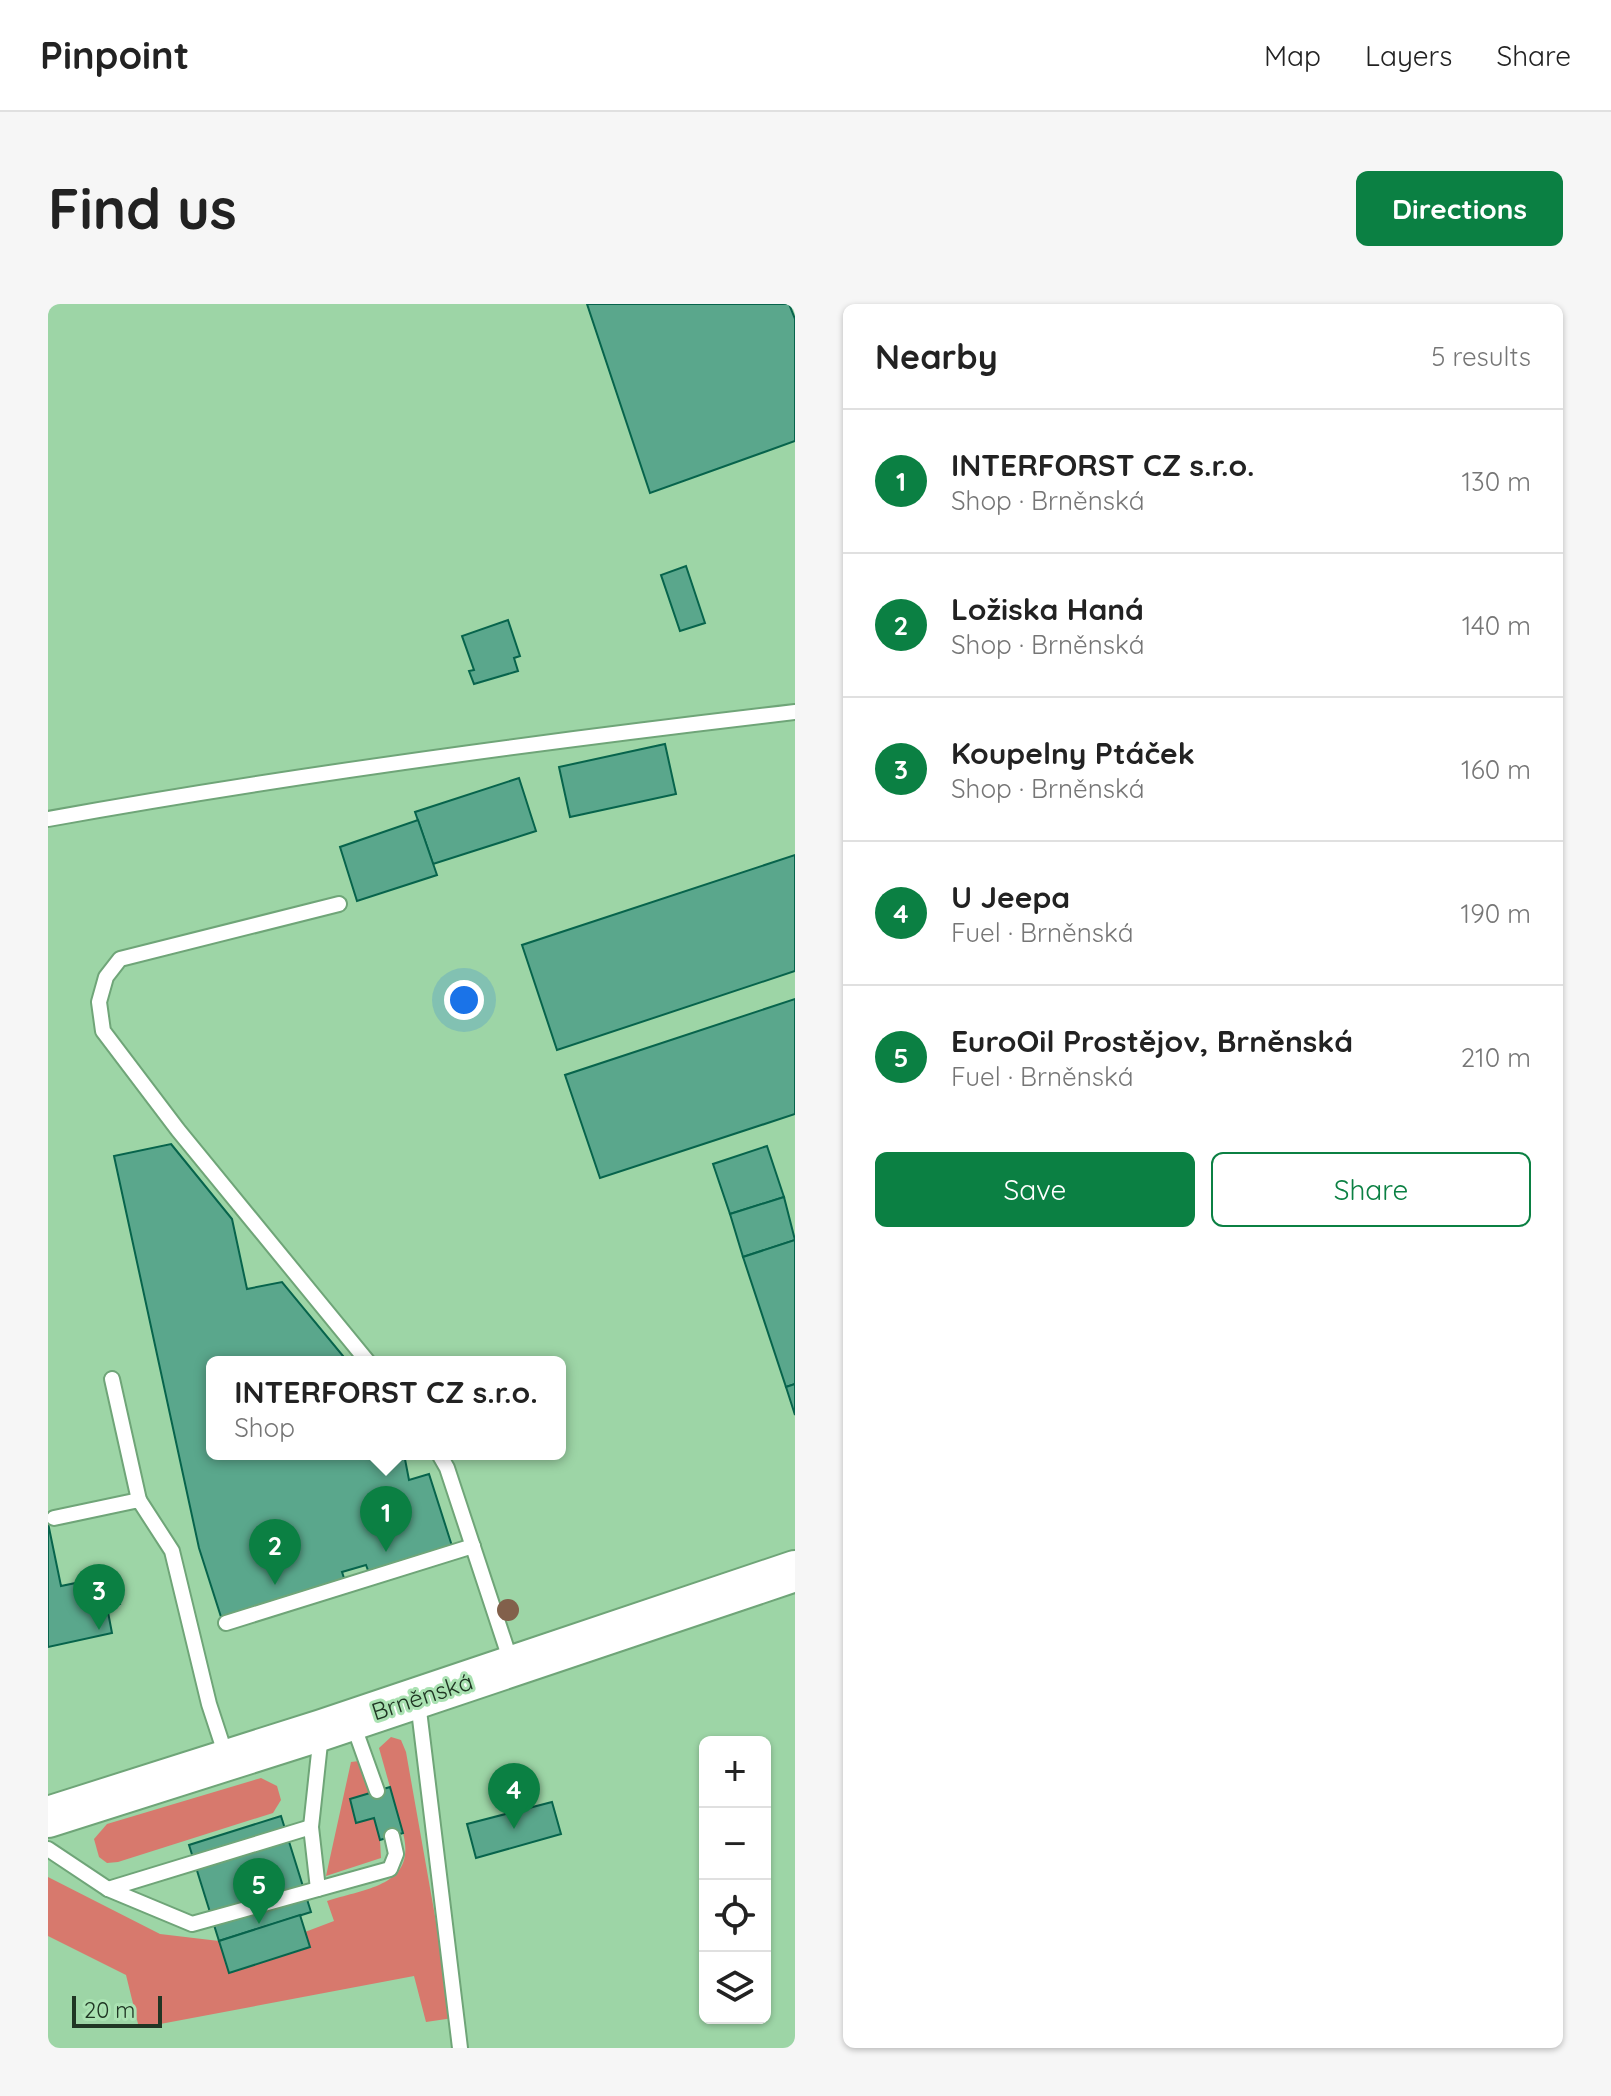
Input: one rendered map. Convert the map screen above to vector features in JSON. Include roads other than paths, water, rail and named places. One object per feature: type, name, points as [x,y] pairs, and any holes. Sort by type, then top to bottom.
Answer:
[{"type":"main road","name":"Brněnská","points":[[48,1817],[337,1725],[795,1571]]},
{"type":"lane","points":[[48,819],[251,783],[560,739],[795,712]]},
{"type":"lane","points":[[339,904],[120,959],[106,977],[99,1002],[103,1031],[178,1130],[363,1356]]},
{"type":"lane","points":[[112,1379],[139,1500],[172,1551],[209,1704],[227,1760]]},
{"type":"lane","points":[[442,1460],[512,1666]]},
{"type":"lane","points":[[54,1518],[139,1500]]},
{"type":"lane","points":[[226,1623],[473,1546]]},
{"type":"lane","points":[[418,1698],[460,2048]]},
{"type":"lane","points":[[337,1725],[377,1791]]},
{"type":"lane","points":[[318,1889],[311,1827],[337,1725]]},
{"type":"lane","points":[[108,1889],[311,1827]]},
{"type":"lane","points":[[48,1849],[108,1889],[192,1924],[390,1869],[396,1854],[392,1836]]},
{"type":"place","name":"INTERFORST CZ s.r.o.","points":[[386,1552]]},
{"type":"place","name":"Ložiska Haná","points":[[275,1585]]},
{"type":"place","name":"Koupelny Ptáček","points":[[99,1630]]},
{"type":"place","name":"U Jeepa","points":[[514,1829]]},
{"type":"place","name":"EuroOil Prostějov, Brněnská","points":[[259,1924]]}]
